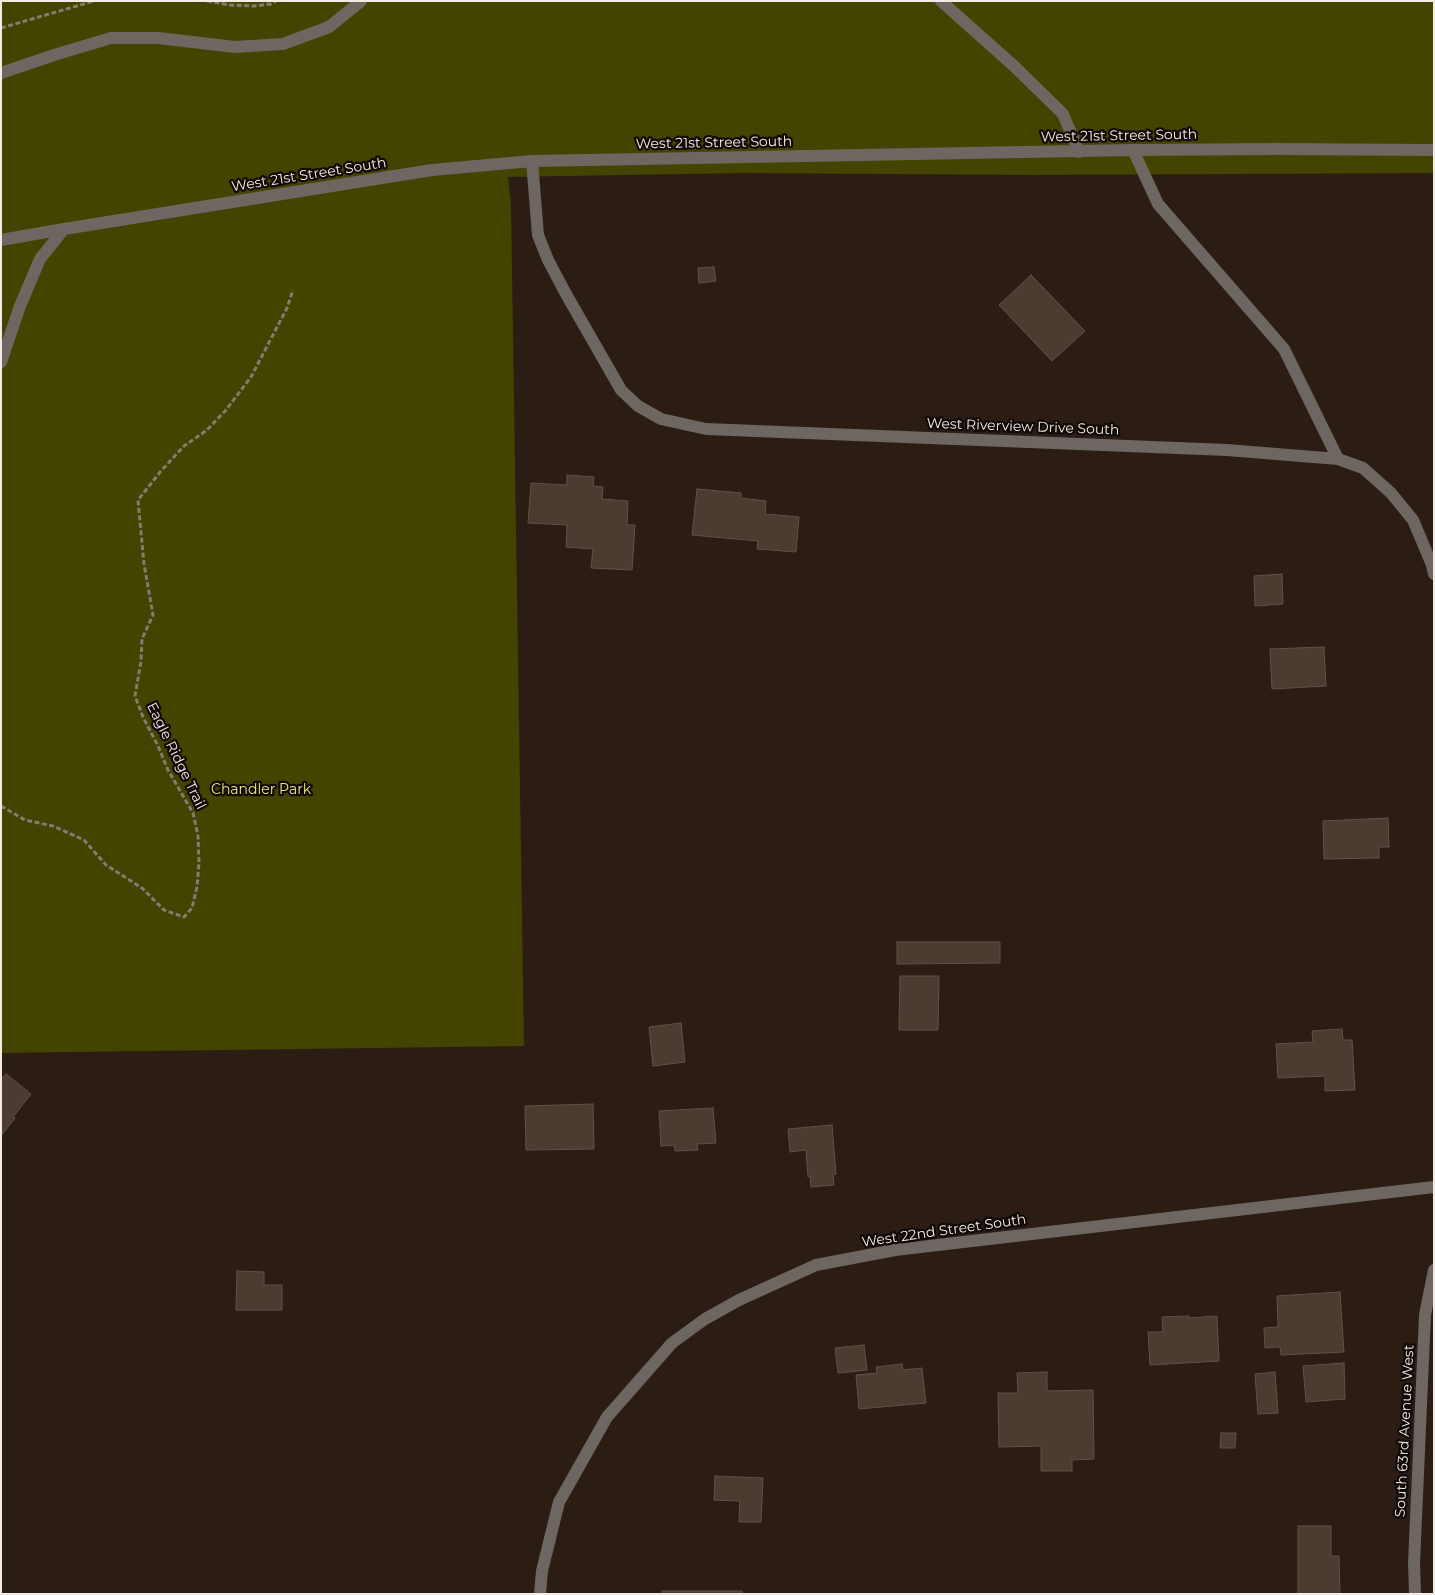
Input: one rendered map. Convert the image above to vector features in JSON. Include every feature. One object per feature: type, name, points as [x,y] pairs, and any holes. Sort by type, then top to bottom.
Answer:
[{"type":"street","points":[[1,73],[54,54],[111,38],[158,38],[235,48],[283,44],[329,27],[361,1]]},
{"type":"street","points":[[941,1],[1014,66],[1063,114],[1079,152]]},
{"type":"street","points":[[1133,150],[1158,204],[1284,349],[1338,459],[1363,468],[1391,493],[1413,520],[1434,574]]},
{"type":"street","name":"West 21st Street South","points":[[1,240],[432,170],[532,161],[1133,150],[1434,150]]},
{"type":"street","name":"West Riverview Drive South","points":[[532,161],[538,235],[548,260],[621,390],[638,406],[661,419],[706,428],[1228,450],[1338,459]]},
{"type":"street","points":[[1,362],[20,306],[40,259],[64,229]]},
{"type":"street","name":"West 22nd Street South","points":[[540,1594],[542,1571],[559,1502],[607,1417],[672,1343],[705,1319],[738,1300],[816,1265],[895,1250],[1434,1187]]},
{"type":"street","name":"South 63rd Avenue West","points":[[1415,1594],[1414,1563],[1425,1315],[1434,1270]]},
{"type":"path","points":[[1,28],[94,1]]},
{"type":"path","points":[[207,1],[230,5],[254,6],[271,4],[276,1]]},
{"type":"path","name":"Eagle Ridge Trail","points":[[1,806],[25,820],[53,826],[84,840],[106,865],[142,888],[164,910],[184,917],[192,908],[197,887],[199,862],[198,836],[193,813],[168,770],[143,717],[136,696],[142,638],[153,615],[144,564],[138,500],[184,446],[207,430],[226,410],[250,377],[287,308],[293,290]]},
{"type":"green space","name":"Chandler Park","points":[[1,1],[1434,1],[1434,173],[1032,175],[743,173],[508,177],[511,205],[524,1046],[1,1053]]},
{"type":"building","points":[[714,267],[716,281],[699,283],[698,268]]},
{"type":"building","points":[[1031,275],[1085,331],[1052,361],[999,305]]},
{"type":"building","points":[[567,475],[594,477],[593,486],[603,487],[602,499],[628,501],[627,525],[635,525],[632,570],[591,568],[593,549],[566,547],[567,525],[528,523],[531,483],[567,485]]},
{"type":"building","points":[[697,489],[741,493],[741,498],[766,501],[765,514],[799,517],[796,552],[757,549],[758,541],[692,535]]},
{"type":"building","points":[[1282,574],[1283,604],[1255,606],[1254,576]]},
{"type":"building","points":[[1324,647],[1326,686],[1272,689],[1270,649]]},
{"type":"building","points":[[1388,818],[1389,847],[1379,847],[1379,858],[1324,859],[1323,821]]},
{"type":"building","points":[[897,942],[1000,942],[1000,963],[897,964]]},
{"type":"building","points":[[900,976],[939,976],[938,1030],[899,1030]]},
{"type":"building","points":[[681,1023],[685,1062],[653,1066],[649,1027]]},
{"type":"building","points":[[1342,1029],[1343,1040],[1352,1040],[1355,1090],[1325,1091],[1325,1076],[1278,1078],[1276,1044],[1313,1042],[1312,1031]]},
{"type":"building","points":[[6,1074],[31,1094],[1,1136],[1,1079]]},
{"type":"building","points":[[593,1104],[594,1149],[526,1150],[525,1106]]},
{"type":"building","points":[[713,1108],[716,1143],[697,1144],[698,1150],[675,1151],[674,1145],[661,1146],[659,1111]]},
{"type":"building","points":[[832,1125],[836,1174],[833,1175],[834,1185],[811,1187],[810,1176],[808,1177],[806,1150],[790,1152],[788,1129]]},
{"type":"building","points":[[237,1271],[264,1272],[264,1285],[282,1285],[282,1310],[236,1310]]},
{"type":"building","points":[[1340,1292],[1344,1352],[1281,1355],[1280,1347],[1265,1348],[1264,1328],[1278,1327],[1277,1296]]},
{"type":"building","points":[[1189,1316],[1189,1318],[1217,1316],[1219,1361],[1150,1365],[1148,1332],[1163,1332],[1162,1317]]},
{"type":"building","points":[[864,1345],[867,1370],[838,1373],[835,1348]]},
{"type":"building","points":[[1344,1363],[1345,1399],[1306,1402],[1303,1366]]},
{"type":"building","points":[[902,1364],[903,1370],[922,1368],[926,1403],[859,1409],[856,1375],[877,1373],[876,1367]]},
{"type":"building","points":[[1047,1372],[1047,1391],[1093,1390],[1094,1459],[1072,1460],[1072,1471],[1041,1471],[1041,1446],[999,1447],[998,1393],[1018,1393],[1017,1373]]},
{"type":"building","points":[[1275,1372],[1278,1413],[1258,1414],[1255,1374]]},
{"type":"building","points":[[1221,1433],[1236,1433],[1235,1448],[1220,1448]]},
{"type":"building","points":[[715,1476],[763,1478],[761,1522],[739,1522],[740,1501],[714,1500]]},
{"type":"building","points":[[1298,1526],[1331,1526],[1331,1556],[1339,1556],[1340,1594],[1298,1594]]},
{"type":"building","points":[[662,1591],[742,1591],[742,1594],[662,1594]]}]
